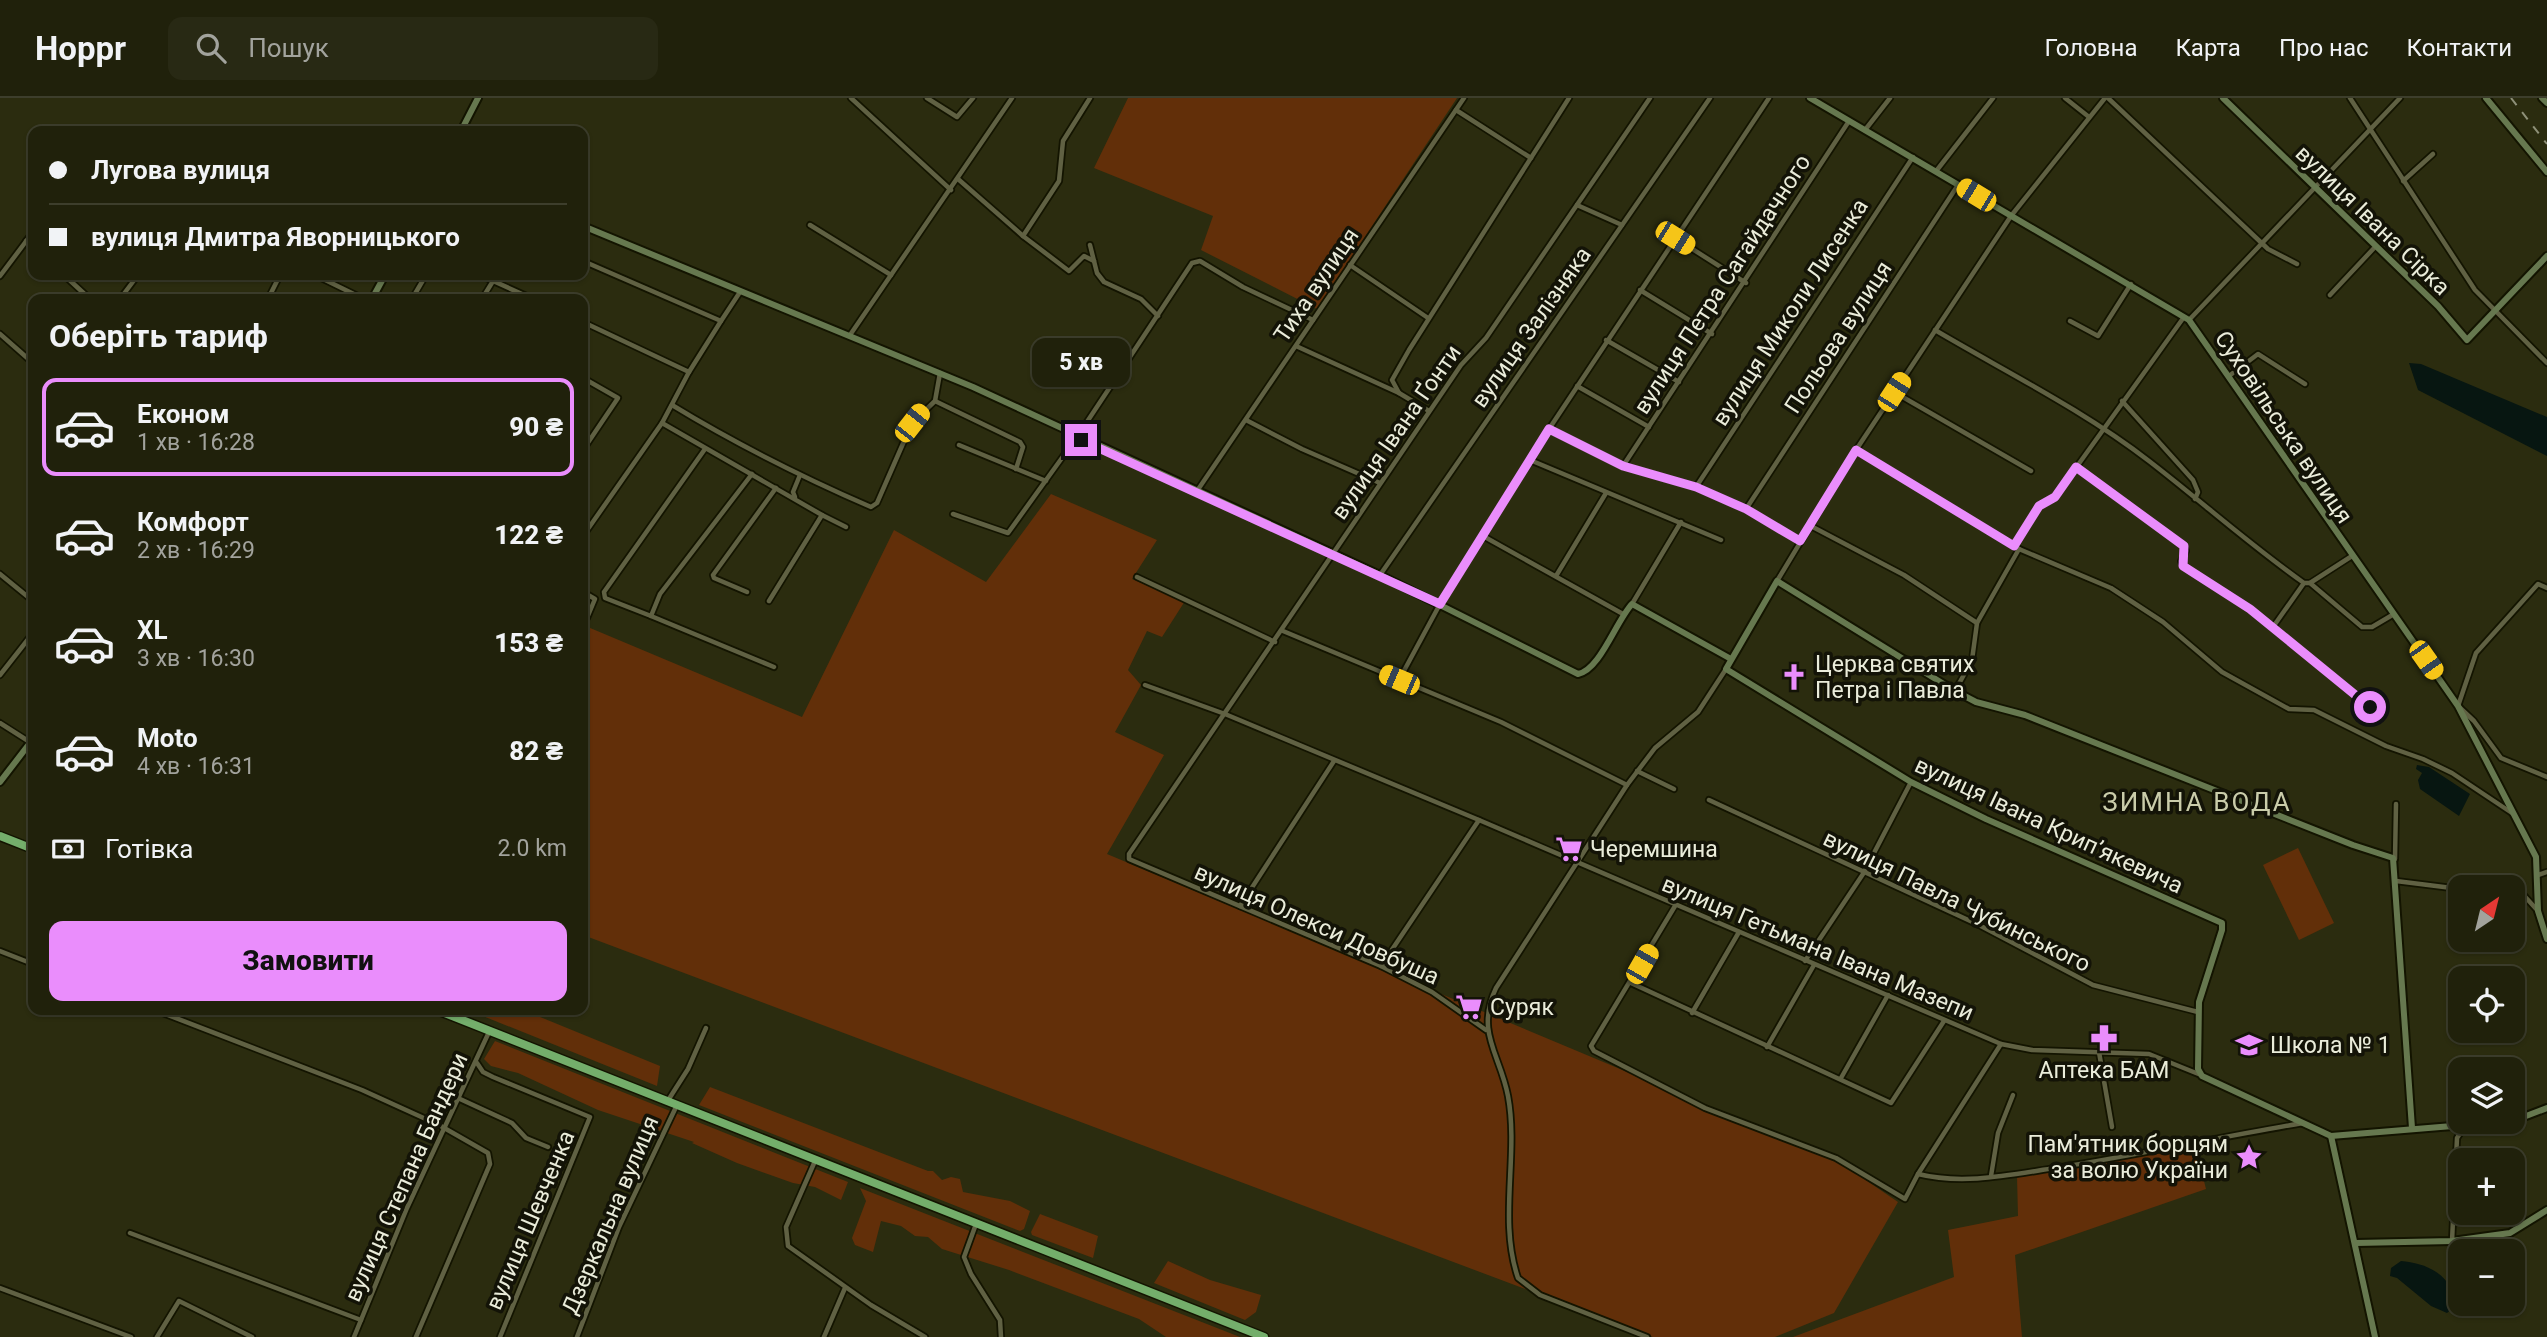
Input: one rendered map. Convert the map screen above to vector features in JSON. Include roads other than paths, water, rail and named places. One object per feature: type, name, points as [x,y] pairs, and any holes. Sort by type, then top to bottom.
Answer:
[{"type":"highway","points":[[0,836],[28,847]]},
{"type":"highway","points":[[449,1015],[676,1107],[1264,1337]]},
{"type":"street","points":[[464,126],[478,98]]},
{"type":"street","points":[[851,98],[952,190]]},
{"type":"street","points":[[927,98],[957,117],[973,98]]},
{"type":"street","points":[[850,335],[952,190],[1012,98]]},
{"type":"street","points":[[1023,236],[1059,181],[1063,141],[1090,98]]},
{"type":"street","name":"Тиха вулиця","points":[[1197,491],[1464,98]]},
{"type":"street","points":[[1399,393],[1392,380],[1428,318],[1569,98]]},
{"type":"street","name":"вулиця Івана Ґонти","points":[[1129,859],[1129,854],[1283,631],[1429,411],[1469,354],[1486,338],[1650,98]]},
{"type":"street","name":"вулиця Залізняка","points":[[1380,575],[1710,98]]},
{"type":"street","points":[[1399,680],[1440,604],[1549,429],[1769,98]]},
{"type":"street","name":"Суховільська вулиця","points":[[1810,98],[1914,156],[2187,318],[2458,706],[2536,857],[2538,911],[2547,939]]},
{"type":"street","points":[[1865,130],[1889,98]]},
{"type":"street","points":[[1937,170],[1993,98]]},
{"type":"street","points":[[2065,98],[2089,117]]},
{"type":"street","points":[[1647,1337],[1540,1295],[1518,1278],[1511,1244],[1511,1122],[1508,1094],[1486,1030],[1489,1002],[1496,988],[1576,861],[1637,771],[1655,748],[1698,712],[1856,450],[2011,216],[2106,98],[2261,243],[2279,258],[2297,264]]},
{"type":"street","name":"вулиця Івана Сірка","points":[[2223,98],[2438,306],[2467,340],[2496,312]]},
{"type":"street","points":[[2350,98],[2475,290],[2546,361]]},
{"type":"street","points":[[1955,691],[1972,660],[1978,623],[2039,506],[2055,497],[2122,401],[2187,318],[2400,98]]},
{"type":"street","points":[[2486,98],[2547,172]]},
{"type":"street","points":[[2542,98],[2547,103]]},
{"type":"street","points":[[1456,110],[1531,158]]},
{"type":"street","name":"вулиця Петра Сагайдачного","points":[[1623,466],[1746,283],[1849,121]]},
{"type":"street","points":[[2403,181],[2433,154]]},
{"type":"street","name":"вулиця Миколи Лисенка","points":[[1696,487],[1914,156]]},
{"type":"street","points":[[958,179],[1023,236],[1069,271],[1084,256],[1094,261]]},
{"type":"street","name":"Польова вулиця","points":[[1746,509],[1958,184]]},
{"type":"street","points":[[1577,205],[1622,225]]},
{"type":"street","points":[[810,225],[891,275]]},
{"type":"street","points":[[588,228],[940,373],[1380,575],[1578,674],[1585,673],[1599,656],[1681,522]]},
{"type":"street","points":[[1675,238],[1746,283]]},
{"type":"street","points":[[0,276],[28,239]]},
{"type":"street","points":[[1090,245],[1097,273],[1104,282],[1140,299],[1157,316]]},
{"type":"street","points":[[2330,295],[2375,247]]},
{"type":"street","points":[[2496,312],[2547,256]]},
{"type":"street","points":[[953,514],[1009,533],[1192,264],[1200,261],[1243,287],[1313,320]]},
{"type":"street","points":[[588,263],[721,321]]},
{"type":"street","points":[[1350,265],[1428,318]]},
{"type":"street","points":[[325,280],[354,294]]},
{"type":"street","points":[[71,281],[85,294]]},
{"type":"street","points":[[485,294],[493,281],[522,294]]},
{"type":"street","points":[[2070,321],[2098,336],[2131,284]]},
{"type":"street","points":[[1640,290],[1712,334]]},
{"type":"street","points":[[588,529],[662,423],[740,292]]},
{"type":"street","points":[[588,324],[690,372]]},
{"type":"street","points":[[1935,330],[2103,429],[2148,460],[2361,627],[2372,627],[2394,614]]},
{"type":"street","points":[[0,334],[28,359]]},
{"type":"street","points":[[1606,340],[1679,382]]},
{"type":"street","points":[[1296,346],[1399,393],[1429,411]]},
{"type":"street","points":[[2230,376],[2258,354],[2305,384]]},
{"type":"street","points":[[672,405],[718,433],[800,475],[875,506],[912,423],[935,401],[940,373]]},
{"type":"street","points":[[588,381],[618,398],[588,443]]},
{"type":"street","points":[[1577,386],[1649,427]]},
{"type":"street","points":[[1894,392],[2031,471]]},
{"type":"street","points":[[935,401],[1020,442],[1023,447],[1016,469]]},
{"type":"street","points":[[2122,401],[2193,480],[2198,492],[2195,499]]},
{"type":"street","points":[[1246,420],[1302,449],[1380,483]]},
{"type":"street","points":[[662,423],[846,527]]},
{"type":"street","points":[[1549,429],[1623,466],[1696,487],[1746,509],[1800,541]]},
{"type":"street","points":[[959,444],[1046,481]]},
{"type":"street","points":[[705,449],[604,592],[605,598],[774,667]]},
{"type":"street","points":[[1856,450],[2017,547],[2111,588],[2163,622],[2222,671],[2288,709],[2314,710],[2386,746],[2423,759],[2452,773],[2514,814]]},
{"type":"street","points":[[1530,460],[1721,540]]},
{"type":"street","points":[[2076,467],[2184,546],[2183,566],[2222,589],[2273,627],[2370,707]]},
{"type":"street","points":[[651,616],[660,594],[752,474]]},
{"type":"street","points":[[794,497],[793,492],[800,475]]},
{"type":"street","points":[[747,592],[713,575],[776,488]]},
{"type":"street","points":[[1556,576],[1606,493]]},
{"type":"street","points":[[769,601],[822,515]]},
{"type":"street","points":[[1809,525],[1904,575],[1978,623]]},
{"type":"street","points":[[1483,536],[1623,614]]},
{"type":"street","points":[[2273,627],[2307,583],[2352,556]]},
{"type":"street","points":[[0,574],[28,597]]},
{"type":"street","points":[[1137,577],[1275,642]]},
{"type":"street","points":[[1777,581],[1976,702],[2025,715],[2395,860]]},
{"type":"street","points":[[2547,588],[2538,584],[2476,653],[2458,706],[2501,758],[2547,777]]},
{"type":"street","points":[[588,595],[595,600],[588,614]]},
{"type":"street","points":[[1632,604],[1731,659]]},
{"type":"street","points":[[1283,631],[1501,722],[1627,785]]},
{"type":"street","points":[[0,675],[28,639]]},
{"type":"street","name":"вулиця Івана Крипʼякевича","points":[[1726,669],[1911,782],[1986,820],[2217,919],[2222,923],[2222,930],[2201,992],[2198,1012]]},
{"type":"street","name":"вулиця Гетьмана Івана Мазепи","points":[[1146,685],[1225,714],[1479,820],[2001,1044],[2032,1050],[2149,1054],[2331,1136]]},
{"type":"street","points":[[0,723],[28,739]]},
{"type":"street","points":[[0,782],[28,747]]},
{"type":"street","points":[[1240,906],[1334,761]]},
{"type":"street","points":[[1637,771],[1674,789]]},
{"type":"street","points":[[1805,961],[1863,874],[1911,782]]},
{"type":"street","name":"вулиця Павла Чубинського","points":[[1709,800],[1863,874],[1979,925],[2093,985],[2198,1012]]},
{"type":"street","points":[[2396,804],[2396,881],[2412,1128]]},
{"type":"street","points":[[1381,966],[1479,820]]},
{"type":"street","name":"вулиця Олекси Довбуша","points":[[1129,859],[1381,966],[1432,992],[1486,1030]]},
{"type":"street","points":[[2538,875],[2547,872]]},
{"type":"street","points":[[2396,881],[2448,888]]},
{"type":"street","points":[[2525,897],[2538,911]]},
{"type":"street","points":[[1675,906],[1591,1046],[1594,1051],[1705,1108],[1836,1157],[1906,1199],[1918,1174],[2001,1044]]},
{"type":"street","points":[[1692,1013],[1739,932]]},
{"type":"street","points":[[0,951],[28,962]]},
{"type":"street","points":[[1767,1047],[1814,965]]},
{"type":"street","points":[[1631,983],[1893,1103],[1944,1021]]},
{"type":"street","points":[[1841,1079],[1888,995]]},
{"type":"street","points":[[2198,1012],[2197,1062],[2202,1076]]},
{"type":"street","points":[[168,1015],[350,1085],[422,1117],[488,1153],[490,1164],[416,1337]]},
{"type":"street","points":[[666,1103],[688,1069],[706,1028]]},
{"type":"street","name":"вулиця Степана Бандери","points":[[354,1337],[407,1208],[477,1063],[489,1031]]},
{"type":"street","points":[[2099,1051],[2112,1127]]},
{"type":"street","name":"вулиця Шевченка","points":[[477,1063],[483,1072],[493,1077],[581,1111],[590,1117],[500,1337]]},
{"type":"street","points":[[1991,1176],[1998,1133],[2013,1094]]},
{"type":"street","points":[[460,1099],[512,1123],[526,1138],[548,1147]]},
{"type":"street","name":"Дзеркальна вулиця","points":[[577,1337],[619,1227],[676,1107]]},
{"type":"street","points":[[2525,1116],[2547,1108]]},
{"type":"street","points":[[1918,1174],[1945,1181],[1991,1176],[2118,1158],[2304,1123]]},
{"type":"street","points":[[2375,1337],[2331,1136],[2448,1125]]},
{"type":"street","points":[[2452,1239],[2457,1138],[2460,1134]]},
{"type":"street","points":[[815,1161],[796,1200],[785,1234],[788,1246],[845,1288],[925,1337]]},
{"type":"street","points":[[2466,1239],[2510,1233],[2547,1210]]},
{"type":"street","points":[[976,1224],[964,1257],[971,1274],[990,1301],[999,1320],[1001,1337]]},
{"type":"street","points":[[131,1233],[361,1320]]},
{"type":"street","points":[[2356,1243],[2448,1241]]},
{"type":"street","points":[[0,1288],[131,1337]]},
{"type":"street","points":[[824,1337],[845,1288]]},
{"type":"street","points":[[157,1337],[179,1301],[252,1337]]},
{"type":"railway","points":[[2511,98],[2547,144]]},
{"type":"place","name":"Церква святих Петра і Павла","points":[[1794,677]]},
{"type":"place","name":"Черемшина","points":[[1569,849]]},
{"type":"place","name":"Суряк","points":[[1469,1007]]},
{"type":"place","name":"Аптека БАМ","points":[[2104,1038]]},
{"type":"place","name":"Школа № 1","points":[[2249,1045]]},
{"type":"place","name":"Пам'ятник борцям за волю України","points":[[2249,1157]]},
{"type":"district","name":"ЗИМНА ВОДА","points":[[2197,802]]}]
